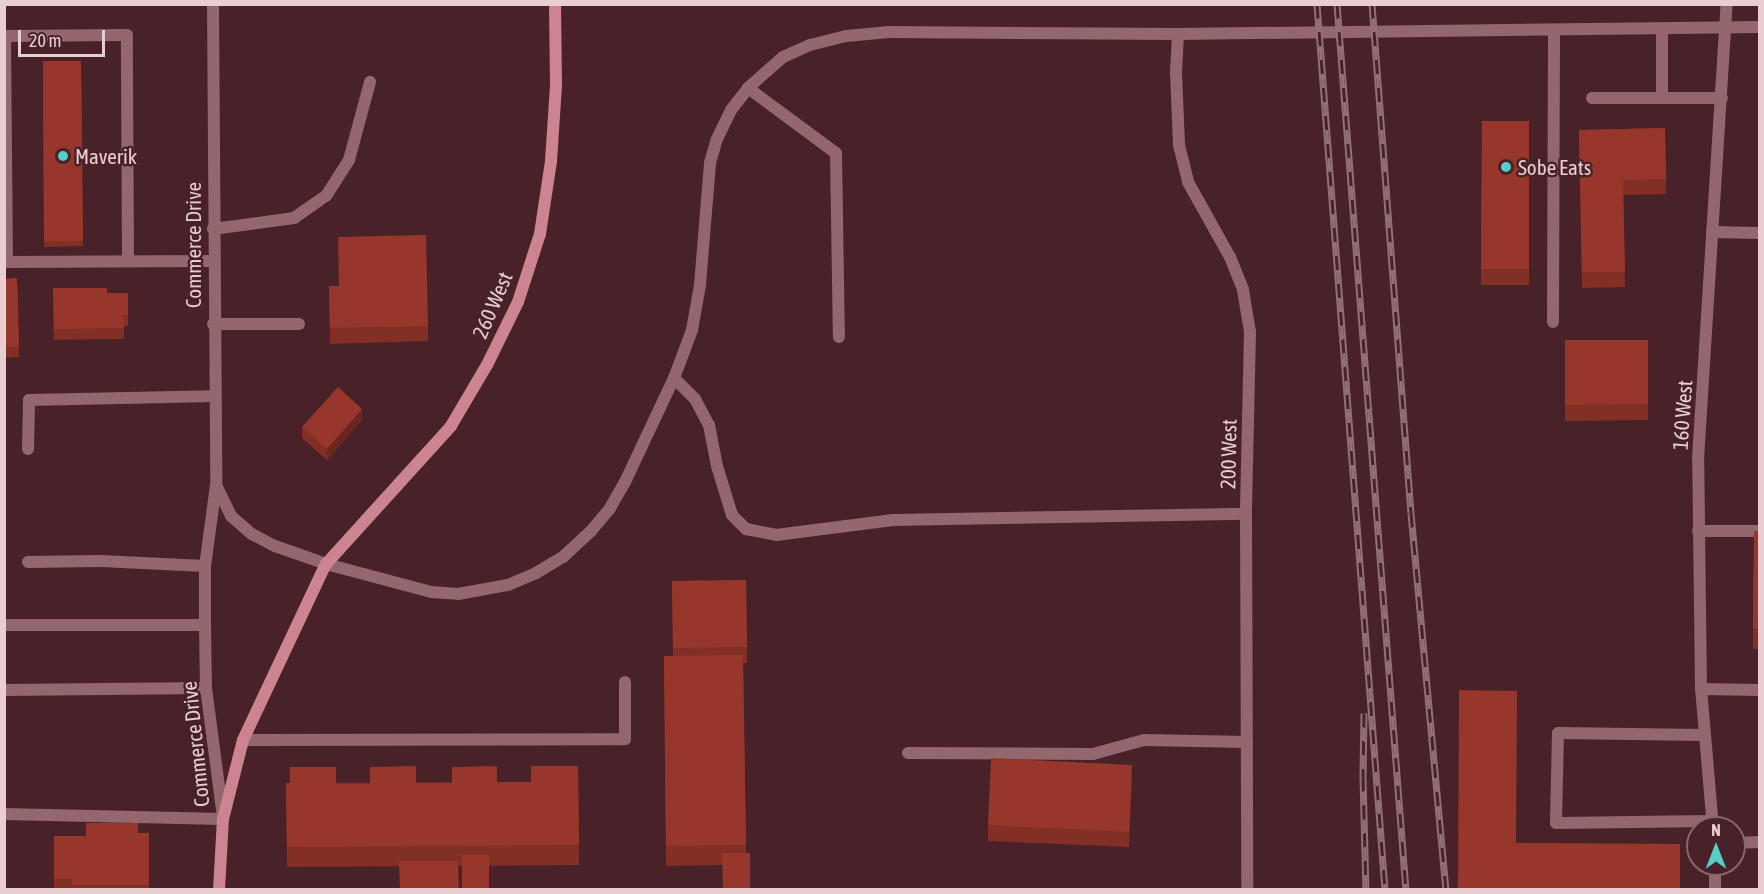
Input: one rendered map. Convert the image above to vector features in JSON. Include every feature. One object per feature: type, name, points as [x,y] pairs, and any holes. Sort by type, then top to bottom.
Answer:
[{"type":"street","name":"Commerce Drive","points":[[213,4],[212,261],[216,485],[205,566],[205,625],[206,688],[223,819],[219,890]]},
{"type":"street","name":"260 West","points":[[327,564],[451,426],[487,365],[518,302],[540,234],[551,161],[556,85],[555,4]]},
{"type":"street","name":"160 West","points":[[1711,816],[1701,689],[1698,459],[1727,4]]},
{"type":"street","points":[[327,564],[431,592],[458,594],[508,585],[536,573],[563,557],[591,531],[610,508],[674,378],[692,330],[700,285],[710,163],[717,139],[731,110],[748,88],[783,57],[810,45],[846,36],[889,32],[1178,34],[1760,27]]},
{"type":"street","points":[[1662,29],[1662,98]]},
{"type":"street","points":[[1553,322],[1554,30]]},
{"type":"street","name":"200 West","points":[[1178,34],[1176,73],[1179,145],[1188,182],[1230,257],[1243,290],[1250,332],[1246,514],[1247,890]]},
{"type":"street","points":[[128,261],[127,35],[5,36],[6,262],[212,261]]},
{"type":"street","points":[[213,229],[294,218],[326,196],[349,160],[370,82]]},
{"type":"street","points":[[748,88],[836,153],[838,337]]},
{"type":"street","points":[[1592,98],[1722,98]]},
{"type":"street","points":[[1712,232],[1760,233]]},
{"type":"street","points":[[213,324],[299,324]]},
{"type":"street","points":[[674,378],[695,399],[709,425],[717,466],[732,515],[746,529],[776,535],[892,520],[1246,514]]},
{"type":"street","points":[[28,449],[29,400],[214,396]]},
{"type":"street","name":"Commerce Drive","points":[[216,485],[231,516],[252,534],[275,546],[327,564],[243,740],[223,819]]},
{"type":"street","points":[[1698,531],[1760,531]]},
{"type":"street","points":[[28,562],[101,561],[205,566]]},
{"type":"street","points":[[4,625],[205,625]]},
{"type":"street","points":[[243,740],[625,739],[625,682]]},
{"type":"street","points":[[4,690],[206,688]]},
{"type":"street","points":[[1701,689],[1760,690]]},
{"type":"street","points":[[1686,824],[1556,823],[1558,733],[1704,735]]},
{"type":"street","points":[[908,753],[1093,754],[1144,740],[1247,742]]},
{"type":"street","points":[[4,814],[223,819]]},
{"type":"building","name":"Maverik","points":[[43,61],[81,61],[83,241],[44,241]]},
{"type":"building","points":[[1482,121],[1529,121],[1529,269],[1481,269]]},
{"type":"building","points":[[1665,128],[1666,179],[1623,180],[1625,272],[1582,272],[1579,130]]},
{"type":"building","points":[[426,235],[428,326],[330,328],[329,286],[339,286],[338,237]]},
{"type":"building","points":[[17,278],[19,346],[4,347],[4,279]]},
{"type":"building","points":[[53,288],[107,288],[107,293],[128,293],[128,315],[123,315],[124,328],[54,329]]},
{"type":"building","points":[[1565,340],[1648,340],[1648,404],[1565,405]]},
{"type":"building","points":[[338,387],[362,409],[327,449],[302,427]]},
{"type":"building","points":[[1754,531],[1760,531],[1760,629],[1753,629]]},
{"type":"building","points":[[746,580],[747,647],[673,648],[672,581]]},
{"type":"building","points":[[743,655],[746,845],[666,846],[664,656]]},
{"type":"building","points":[[1459,690],[1517,691],[1516,843],[1680,844],[1680,890],[1458,890]]},
{"type":"building","points":[[991,758],[1132,765],[1129,832],[988,825]]},
{"type":"building","points":[[416,766],[416,783],[452,783],[452,767],[497,766],[497,782],[531,782],[531,766],[578,766],[579,845],[287,847],[286,783],[290,783],[290,767],[336,767],[336,784],[370,784],[370,767]]},
{"type":"building","points":[[86,823],[138,823],[138,833],[149,833],[149,885],[72,885],[72,879],[54,879],[54,836],[86,836]]},
{"type":"building","points":[[722,853],[750,853],[750,890],[723,890]]},
{"type":"building","points":[[462,855],[489,855],[489,890],[462,890]]},
{"type":"building","points":[[399,861],[458,861],[459,890],[400,890]]},
{"type":"railway","points":[[1317,4],[1385,890]]},
{"type":"railway","points":[[1337,4],[1406,890]]},
{"type":"railway","points":[[1372,4],[1411,513],[1446,890]]},
{"type":"railway","points":[[1364,713],[1366,890]]},
{"type":"place","name":"Maverik","points":[[63,156]]},
{"type":"place","name":"Sobe Eats","points":[[1506,167]]}]
